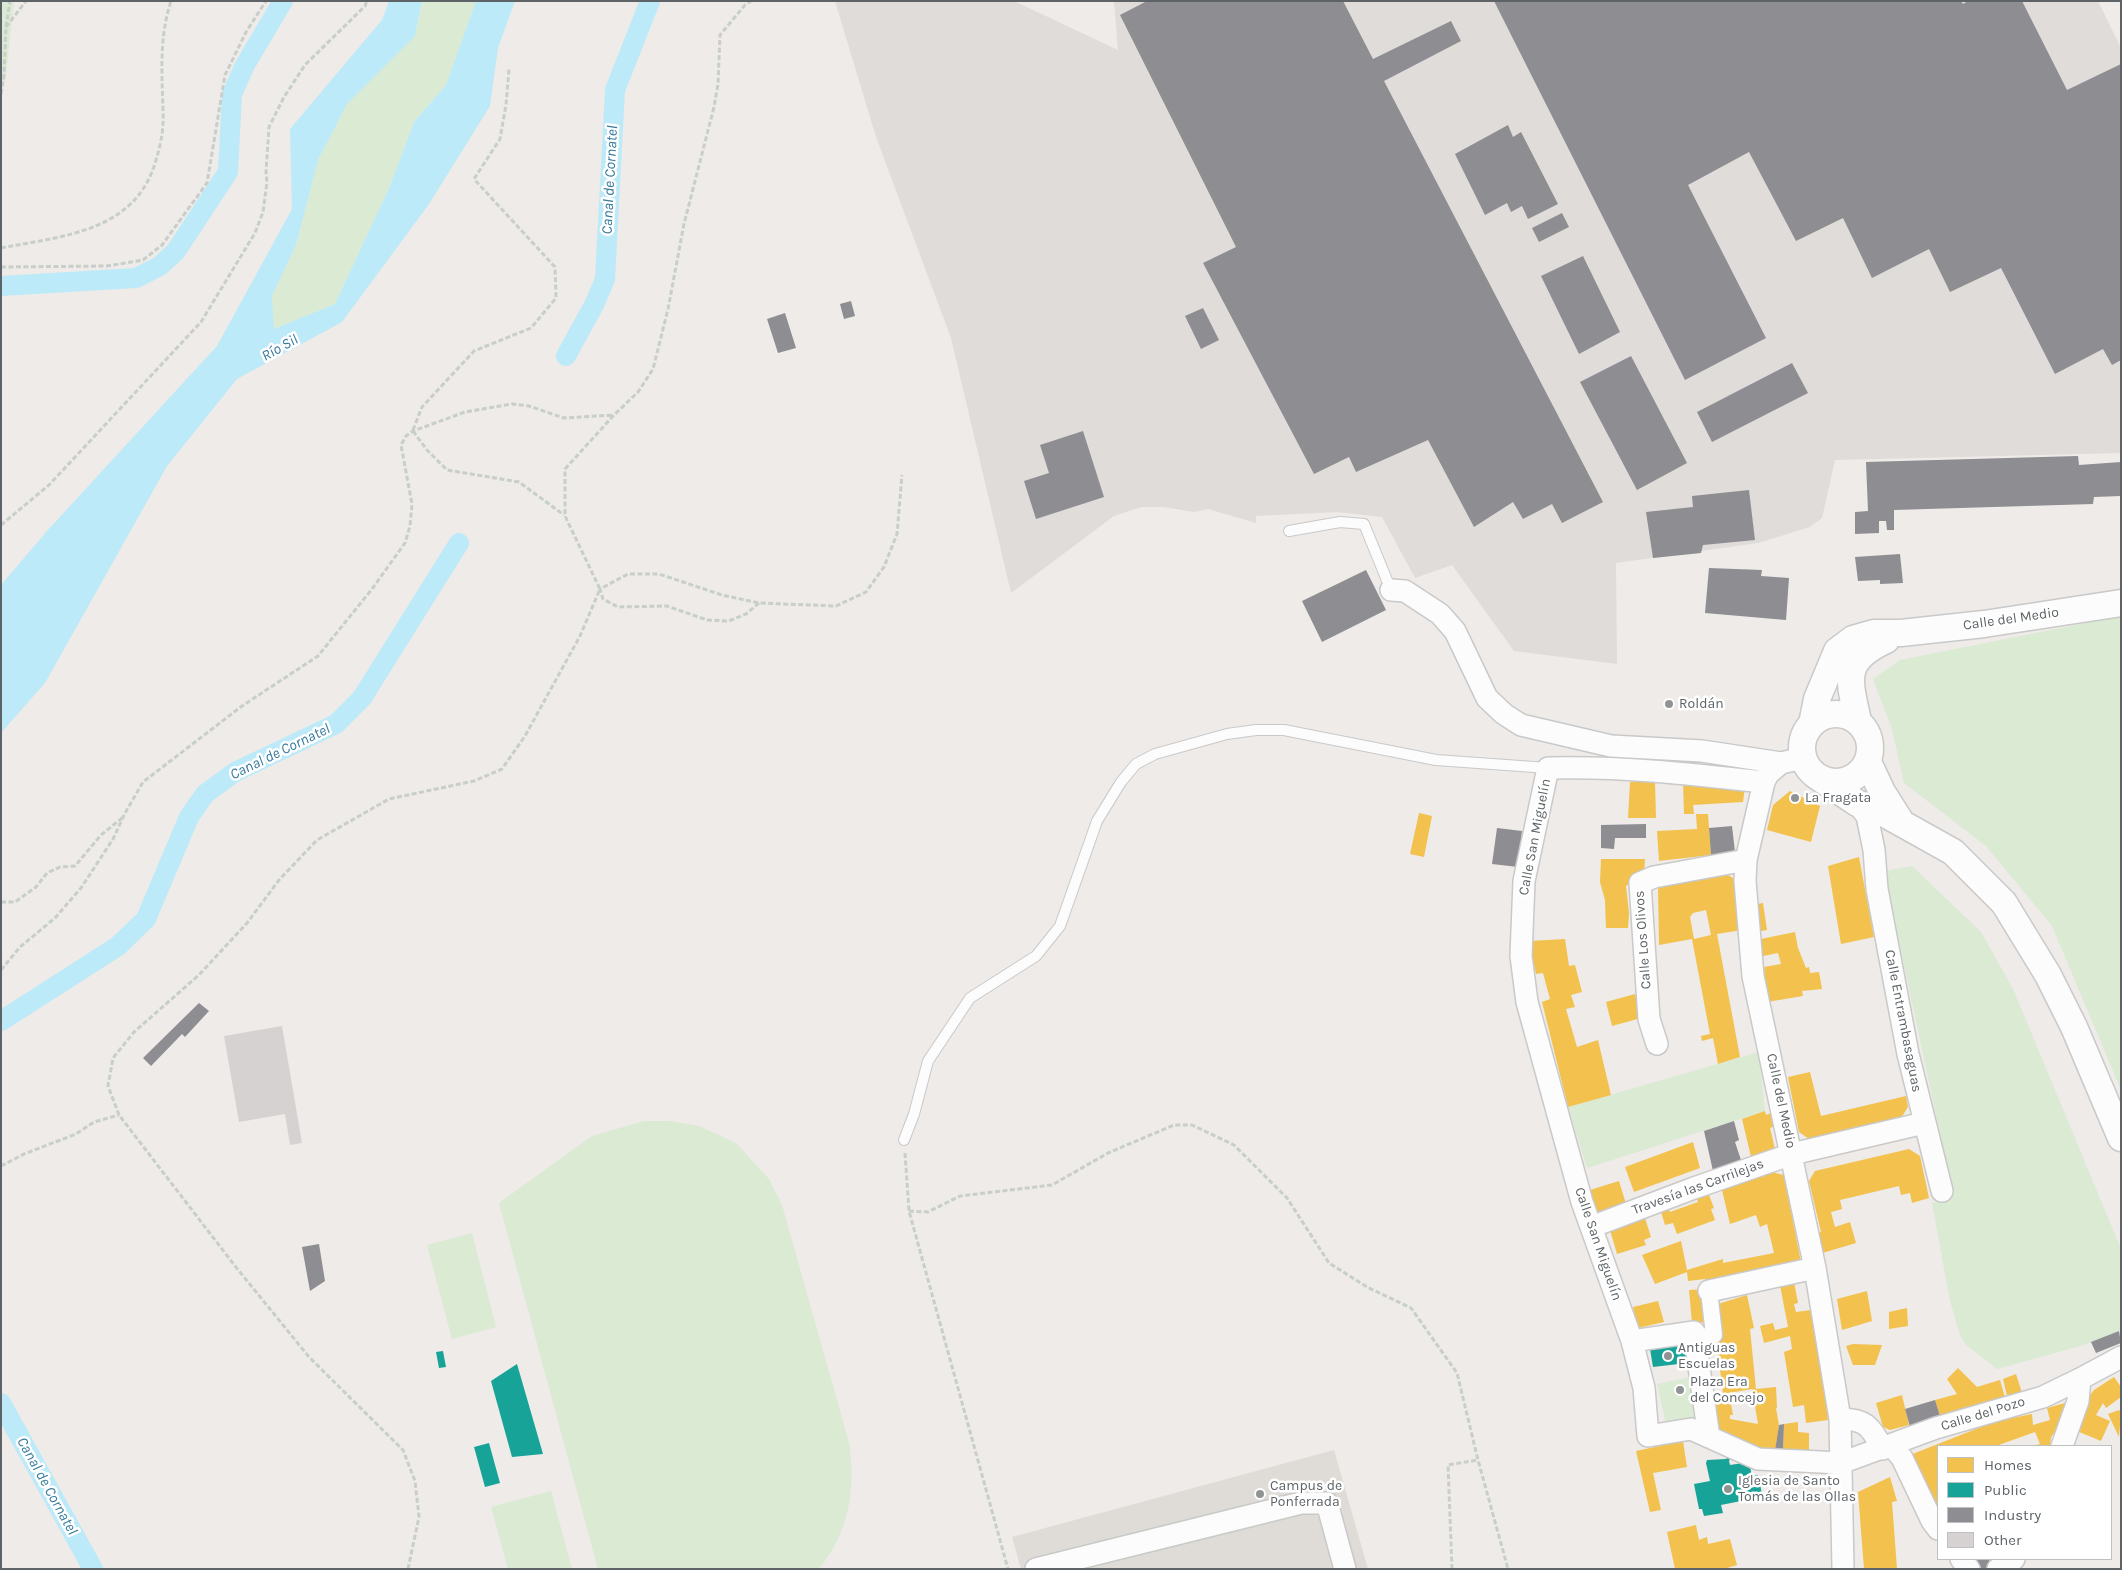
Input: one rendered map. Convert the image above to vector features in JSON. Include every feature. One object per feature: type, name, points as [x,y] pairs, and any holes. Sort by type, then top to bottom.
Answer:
[{"type":"street","points":[[1391,590],[1405,591],[1440,614],[1455,631],[1487,698],[1504,714],[1521,725],[1611,746],[1702,751],[1792,760],[1857,803],[1895,814],[1952,852],[2004,903],[2048,975],[2074,1027],[2121,1138]]},
{"type":"street","name":"Calle del Medio","points":[[1812,724],[1817,699],[1838,650],[1853,639],[1874,633],[1901,633],[1984,624],[2121,603]]},
{"type":"street","name":"Calle del Medio","points":[[1858,721],[1852,694],[1851,675],[1856,659],[1869,648],[1901,633]]},
{"type":"street","points":[[1764,782],[1768,774],[1792,760],[1807,729],[1812,724],[1827,715],[1839,714],[1858,721],[1869,736],[1871,748],[1868,762],[1859,774],[1851,779],[1834,783],[1821,780]]},
{"type":"street","points":[[1868,762],[1895,814],[1895,830],[1887,835],[1874,850]]},
{"type":"street","name":"Calle San Miguelín","points":[[1632,1341],[1582,1202],[1527,1002],[1521,956],[1524,881],[1548,768],[1595,767],[1669,771],[1764,782]]},
{"type":"street","name":"Calle del Medio","points":[[1764,782],[1746,860],[1745,881],[1754,976],[1816,1268],[1840,1420],[1843,1569]]},
{"type":"street","name":"Calle Entrambasaguas","points":[[1857,803],[1866,816],[1874,850],[1877,889],[1908,1054],[1942,1191]]},
{"type":"street","name":"Calle Entrambasaguas","points":[[1874,850],[1877,831],[1895,814]]},
{"type":"street","name":"Calle Los Olivos","points":[[1657,1044],[1649,1019],[1640,883],[1654,878],[1746,860]]},
{"type":"street","name":"Travesía las Carrilejas","points":[[1591,1227],[1792,1154],[1924,1123]]},
{"type":"street","points":[[1695,1338],[1714,1335],[1709,1291],[1816,1268]]},
{"type":"street","points":[[1709,1437],[1694,1332],[1632,1341],[1644,1388],[1648,1436],[1691,1429],[1758,1459],[1841,1463]]},
{"type":"street","name":"Calle del Pozo","points":[[1841,1463],[1936,1428],[2043,1397],[2121,1356]]},
{"type":"street","points":[[2062,1445],[2078,1401],[2080,1379]]},
{"type":"street","points":[[1840,1420],[1856,1419],[1870,1428],[1887,1447],[1902,1458],[1937,1528]]},
{"type":"street","points":[[1036,1569],[1301,1503],[1327,1503],[1345,1569]]},
{"type":"street","points":[[1998,1569],[2012,1560]]},
{"type":"lane","points":[[1289,531],[1340,522],[1364,524],[1391,590]]},
{"type":"lane","points":[[904,1140],[914,1114],[928,1061],[970,998],[1036,956],[1060,926],[1097,821],[1121,782],[1136,764],[1155,754],[1227,734],[1256,730],[1284,730],[1436,760],[1548,768]]},
{"type":"path","points":[[1,94],[10,1]]},
{"type":"path","points":[[6,27],[26,1]]},
{"type":"path","points":[[1,248],[83,232],[112,219],[131,206],[143,191],[154,170],[162,142],[164,113],[161,74],[162,45],[166,15],[171,1]]},
{"type":"path","points":[[1,267],[108,266],[143,260],[162,245],[207,183],[225,75],[246,32],[266,1]]},
{"type":"path","points":[[1,525],[50,484],[201,322],[250,240],[263,212],[268,182],[266,172],[269,127],[284,97],[305,65],[365,6],[366,1]]},
{"type":"path","points":[[751,1],[745,5],[720,35],[718,84],[714,107],[684,224],[668,309],[652,370],[638,392],[614,415],[565,469],[565,516],[603,599],[618,607],[666,606],[707,620],[729,621],[746,614],[759,602]]},
{"type":"path","points":[[413,431],[422,406],[474,351],[531,328],[556,298],[555,266],[474,179],[500,138],[506,105],[509,69]]},
{"type":"path","points":[[1,970],[20,947],[56,918],[81,888],[114,839],[123,817],[143,782],[242,706],[318,656],[372,589],[405,543],[410,526],[412,504],[401,445],[406,436],[413,431],[465,412],[512,404],[530,406],[564,418],[614,415]]},
{"type":"path","points":[[413,431],[427,450],[447,470],[520,482],[565,516]]},
{"type":"path","points":[[408,1569],[419,1517],[415,1481],[403,1450],[310,1357],[235,1266],[119,1115],[108,1086],[113,1058],[134,1032],[199,975],[217,956],[247,923],[279,880],[318,840],[389,799],[474,780],[502,769],[525,736],[580,636],[600,589],[628,574],[659,574],[722,595],[759,602],[836,606],[866,592],[884,567],[897,534],[902,475]]},
{"type":"path","points":[[1,902],[15,902],[36,887],[46,873],[60,867],[75,866],[101,835],[123,817]]},
{"type":"path","points":[[1,1166],[24,1154],[76,1134],[94,1122],[119,1115]]},
{"type":"path","points":[[909,1210],[928,1212],[960,1196],[1052,1185],[1108,1153],[1174,1125],[1192,1125],[1234,1145],[1287,1198],[1329,1263],[1367,1287],[1411,1308],[1457,1373],[1478,1460],[1508,1569]]},
{"type":"path","points":[[904,1140],[909,1210],[1008,1569]]},
{"type":"path","points":[[1452,1569],[1448,1465],[1478,1460]]},
{"type":"shaded area","points":[[835,1],[1014,1],[1118,50],[1114,1],[2098,1],[2121,48],[2121,453],[1835,460],[1822,518],[1810,527],[1758,543],[1616,563],[1617,664],[1514,651],[1452,565],[1415,578],[1382,517],[1337,512],[1256,516],[1256,523],[1208,509],[1194,512],[1164,507],[1141,507],[1114,516],[1011,593],[951,338],[876,137]]},
{"type":"shaded area","name":"Campus de Ponferrada","points":[[1334,1450],[1368,1569],[1021,1569],[1012,1537]]},
{"type":"green space","points":[[1,1],[14,1],[5,82],[1,88]]},
{"type":"green space","points":[[422,1],[476,1],[446,85],[414,122],[390,186],[335,304],[274,329],[272,296],[296,245],[318,160],[347,104],[415,36]]},
{"type":"green space","points":[[2121,616],[2121,1090],[2052,926],[1986,846],[1904,783],[1892,729],[1873,679],[1900,660]]},
{"type":"green space","points":[[1912,866],[1981,932],[2013,989],[2121,1249],[2121,1330],[2084,1345],[1997,1369],[1966,1345],[1960,1335],[1950,1301],[1932,1203],[1953,1195],[1884,871]]},
{"type":"green space","points":[[1759,1052],[1765,1111],[1587,1168],[1568,1107]]},
{"type":"green space","points":[[644,1121],[669,1121],[699,1126],[736,1143],[769,1179],[782,1205],[849,1443],[851,1460],[850,1493],[844,1525],[829,1555],[819,1569],[598,1569],[499,1203],[592,1136]]},
{"type":"green space","points":[[472,1233],[496,1327],[452,1339],[427,1245]]},
{"type":"green space","points":[[1691,1377],[1699,1416],[1666,1424],[1657,1384]]},
{"type":"green space","points":[[551,1491],[572,1569],[508,1569],[491,1507]]},
{"type":"water","name":"Río Sil","points":[[389,1],[422,1],[415,36],[347,104],[318,160],[296,245],[272,296],[274,329],[335,304],[390,186],[414,122],[446,85],[476,1],[515,1],[498,48],[490,106],[429,204],[342,322],[237,379],[167,466],[45,683],[1,733],[1,585],[47,531],[217,346],[292,209],[290,129],[382,20]]},
{"type":"building: Homes","points":[[1630,782],[1655,782],[1656,818],[1628,818]]},
{"type":"building: Homes","points":[[1683,783],[1745,787],[1743,802],[1693,805],[1694,814],[1684,814]]},
{"type":"building: Homes","points":[[1790,791],[1820,806],[1811,842],[1767,830],[1773,805]]},
{"type":"building: Homes","points":[[1419,813],[1432,816],[1424,857],[1410,854]]},
{"type":"building: Homes","points":[[1696,814],[1708,814],[1711,855],[1659,861],[1657,831],[1697,829]]},
{"type":"building: Homes","points":[[1859,857],[1874,937],[1841,944],[1828,866]]},
{"type":"building: Homes","points":[[1601,859],[1645,859],[1644,874],[1626,886],[1629,913],[1628,928],[1606,928],[1605,900],[1600,882]]},
{"type":"building: Homes","points":[[1725,873],[1736,880],[1742,930],[1717,934],[1740,1057],[1718,1064],[1713,1038],[1702,1041],[1701,1036],[1710,1034],[1692,939],[1659,945],[1658,889],[1662,885]],"holes":[[[1706,910],[1711,935],[1694,939],[1690,917],[1693,913]]]},
{"type":"building: Homes","points":[[1763,903],[1767,930],[1755,932],[1751,905]]},
{"type":"building: Homes","points":[[1795,932],[1798,948],[1806,968],[1809,967],[1810,973],[1819,972],[1822,989],[1802,991],[1803,996],[1767,1002],[1764,967],[1781,964],[1778,953],[1763,956],[1761,939]]},
{"type":"building: Homes","points":[[1565,939],[1569,966],[1575,965],[1582,992],[1571,995],[1575,1007],[1566,1009],[1577,1047],[1598,1040],[1611,1095],[1568,1107],[1542,1002],[1550,999],[1543,973],[1536,974],[1529,941]]},
{"type":"building: Homes","points":[[1635,994],[1641,1018],[1612,1026],[1606,1002]]},
{"type":"building: Homes","points":[[1810,1072],[1821,1116],[1906,1096],[1908,1107],[1901,1118],[1809,1139],[1799,1132],[1788,1077]]},
{"type":"building: Homes","points":[[1765,1111],[1766,1115],[1771,1113],[1775,1126],[1770,1128],[1776,1153],[1752,1161],[1742,1119]]},
{"type":"building: Homes","points":[[1693,1142],[1700,1168],[1634,1192],[1625,1167]]},
{"type":"building: Homes","points":[[1909,1149],[1920,1156],[1929,1198],[1912,1203],[1910,1193],[1901,1195],[1899,1186],[1840,1200],[1842,1209],[1831,1212],[1835,1227],[1850,1222],[1856,1243],[1819,1254],[1815,1233],[1821,1232],[1809,1181],[1815,1171]]},
{"type":"building: Homes","points":[[1774,1171],[1784,1175],[1801,1262],[1708,1286],[1705,1279],[1688,1281],[1687,1272],[1655,1284],[1642,1255],[1681,1241],[1687,1270],[1723,1259],[1723,1263],[1774,1253],[1767,1224],[1760,1227],[1756,1215],[1730,1224],[1722,1190]]},
{"type":"building: Homes","points":[[1619,1181],[1626,1204],[1597,1214],[1590,1190]]},
{"type":"building: Homes","points":[[1709,1195],[1714,1208],[1711,1209],[1715,1220],[1677,1234],[1673,1223],[1665,1225],[1661,1212],[1669,1209],[1670,1212],[1698,1202],[1697,1199]]},
{"type":"building: Homes","points":[[1645,1218],[1651,1237],[1644,1240],[1646,1245],[1617,1254],[1610,1230]]},
{"type":"building: Homes","points":[[1793,1277],[1798,1303],[1794,1304],[1796,1312],[1811,1310],[1822,1371],[1828,1420],[1806,1423],[1804,1405],[1793,1407],[1784,1352],[1792,1349],[1790,1336],[1764,1343],[1760,1326],[1773,1323],[1775,1330],[1788,1327],[1779,1280]]},
{"type":"building: Homes","points":[[1706,1289],[1711,1322],[1692,1323],[1689,1290]]},
{"type":"building: Homes","points":[[1867,1291],[1872,1321],[1842,1330],[1837,1299]]},
{"type":"building: Homes","points":[[1747,1295],[1754,1328],[1750,1329],[1756,1389],[1776,1387],[1776,1408],[1779,1425],[1775,1453],[1757,1451],[1721,1439],[1709,1397],[1723,1394],[1716,1336],[1718,1304]],"holes":[[[1752,1389],[1758,1424],[1730,1419],[1730,1415],[1733,1415],[1729,1393]]]},
{"type":"building: Homes","points":[[1658,1301],[1664,1322],[1638,1328],[1633,1307]]},
{"type":"building: Homes","points":[[1907,1308],[1908,1326],[1889,1329],[1889,1312]]},
{"type":"building: Homes","points":[[1853,1344],[1882,1345],[1875,1365],[1853,1365],[1846,1346]]},
{"type":"building: Homes","points":[[1958,1368],[1977,1387],[2000,1380],[2006,1401],[1941,1419],[1935,1400],[1957,1394],[1947,1379]]},
{"type":"building: Homes","points":[[2016,1374],[2023,1396],[2008,1400],[2003,1379]]},
{"type":"building: Homes","points":[[2114,1377],[2121,1387],[2121,1397],[2106,1408],[2103,1403],[2096,1415],[2110,1421],[2101,1441],[2072,1429],[2083,1404],[2094,1390]]},
{"type":"building: Homes","points":[[1902,1395],[1909,1425],[1890,1430],[1883,1427],[1876,1403]]},
{"type":"building: Homes","points":[[2065,1403],[2069,1414],[2051,1437],[2050,1445],[2036,1445],[2040,1444],[2035,1432],[1999,1445],[1937,1445],[1937,1517],[1910,1455],[1986,1425],[2012,1418],[2032,1414],[2033,1425],[2050,1420],[2047,1408]]},
{"type":"building: Homes","points":[[2119,1410],[2121,1413],[2119,1437],[2108,1414]]},
{"type":"building: Homes","points":[[1798,1422],[1798,1432],[1809,1433],[1809,1452],[1783,1451],[1784,1424]]},
{"type":"building: Homes","points":[[1683,1441],[1687,1467],[1653,1473],[1661,1510],[1650,1512],[1636,1451]]},
{"type":"building: Homes","points":[[1890,1477],[1897,1501],[1892,1502],[1897,1569],[1864,1569],[1858,1492]]},
{"type":"building: Homes","points":[[1696,1525],[1699,1540],[1707,1537],[1708,1544],[1730,1539],[1737,1565],[1724,1569],[1675,1569],[1667,1532]]},
{"type":"building: Public","name":"Antiguas Escuelas","points":[[1685,1345],[1687,1363],[1653,1367],[1650,1349]]},
{"type":"building: Public","points":[[443,1351],[446,1367],[439,1368],[436,1352]]},
{"type":"building: Public","points":[[517,1364],[543,1454],[512,1457],[491,1381]]},
{"type":"building: Public","points":[[489,1443],[500,1483],[485,1487],[474,1447]]},
{"type":"building: Public","name":"Iglesia de Santo Tomás de las Ollas","points":[[1728,1457],[1731,1458],[1729,1461],[1730,1465],[1749,1462],[1752,1476],[1758,1475],[1762,1494],[1721,1505],[1723,1513],[1704,1516],[1702,1509],[1699,1509],[1694,1484],[1710,1481],[1707,1460],[1726,1459]]},
{"type":"building: Industry","points":[[1147,1],[1343,1],[1373,59],[1451,21],[1461,41],[1384,81],[1603,502],[1562,523],[1552,504],[1523,519],[1513,502],[1474,527],[1428,440],[1356,472],[1349,457],[1314,474],[1203,263],[1236,247],[1120,15]]},
{"type":"building: Industry","points":[[1494,1],[1961,1],[1963,4],[1968,1],[2022,1],[2067,90],[2121,64],[2121,360],[2112,365],[2103,349],[2055,374],[2001,268],[1950,292],[1929,249],[1872,278],[1843,218],[1796,241],[1749,152],[1688,185],[1766,338],[1685,380]]},
{"type":"building: Industry","points":[[1508,125],[1513,137],[1521,132],[1558,204],[1528,219],[1522,206],[1511,212],[1507,203],[1485,215],[1455,154]]},
{"type":"building: Industry","points":[[1562,213],[1569,227],[1539,242],[1532,228]]},
{"type":"building: Industry","points":[[1583,256],[1620,332],[1579,354],[1541,276]]},
{"type":"building: Industry","points":[[851,301],[855,316],[844,319],[840,304]]},
{"type":"building: Industry","points":[[1203,308],[1219,340],[1201,349],[1185,316]]},
{"type":"building: Industry","points":[[785,313],[796,348],[778,353],[767,319]]},
{"type":"building: Industry","points":[[1631,356],[1687,463],[1637,490],[1580,382]]},
{"type":"building: Industry","points":[[1792,363],[1808,393],[1712,442],[1697,412]]},
{"type":"building: Industry","points":[[1083,431],[1104,497],[1036,519],[1024,481],[1049,473],[1040,445]]},
{"type":"building: Industry","points":[[2078,456],[2079,465],[2121,462],[2121,496],[2094,497],[2093,504],[1894,510],[1894,530],[1887,530],[1886,521],[1879,521],[1879,533],[1855,534],[1855,512],[1868,511],[1866,462]]},
{"type":"building: Industry","points":[[1749,490],[1755,540],[1703,545],[1701,553],[1653,558],[1646,512],[1693,507],[1692,496]]},
{"type":"building: Industry","points":[[1900,554],[1903,583],[1880,584],[1880,580],[1858,581],[1855,557]]},
{"type":"building: Industry","points":[[1709,568],[1762,570],[1761,576],[1789,578],[1786,620],[1705,613]]},
{"type":"building: Industry","points":[[1366,570],[1386,610],[1322,642],[1302,601]]},
{"type":"building: Industry","points":[[1646,824],[1646,838],[1615,838],[1614,849],[1601,848],[1601,825]]},
{"type":"building: Industry","points":[[1732,826],[1735,852],[1711,855],[1709,828]]},
{"type":"building: Industry","points":[[1497,828],[1522,831],[1518,867],[1492,864]]},
{"type":"building: Industry","points":[[199,1003],[209,1011],[185,1037],[182,1034],[151,1066],[143,1058]]},
{"type":"building: Industry","points":[[1734,1121],[1739,1140],[1735,1142],[1742,1163],[1713,1171],[1704,1131]]},
{"type":"building: Industry","points":[[319,1244],[325,1281],[310,1291],[302,1247]]},
{"type":"building: Industry","points":[[2119,1331],[2121,1343],[2096,1353],[2091,1342]]},
{"type":"building: Industry","points":[[1935,1400],[1941,1419],[1910,1427],[1905,1409]]},
{"type":"building: Industry","points":[[1784,1424],[1783,1451],[1775,1451],[1779,1425]]},
{"type":"building: Industry","points":[[1976,1560],[1989,1560],[1993,1564],[1987,1569],[1982,1569]]},
{"type":"building: Other","points":[[282,1026],[302,1143],[290,1145],[285,1114],[239,1122],[224,1036]]},
{"type":"waterway","points":[[1,286],[136,278],[160,266],[176,251],[228,172],[232,94],[245,65],[283,1]]},
{"type":"waterway","name":"Canal de Cornatel","points":[[566,356],[595,303],[605,279],[615,90],[650,1]]},
{"type":"waterway","name":"Canal de Cornatel","points":[[1,1021],[118,946],[146,919],[189,817],[205,794],[235,772],[336,724],[362,698],[459,543]]},
{"type":"waterway","name":"Canal de Cornatel","points":[[1,1403],[93,1569]]},
{"type":"place","name":"Roldán","points":[[1669,704]]},
{"type":"place","name":"La Fragata","points":[[1795,798]]},
{"type":"place","name":"Antiguas Escuelas","points":[[1668,1356]]},
{"type":"place","name":"Plaza Era del Concejo","points":[[1680,1390]]},
{"type":"place","name":"Iglesia de Santo Tomás de las Ollas","points":[[1728,1489]]},
{"type":"place","name":"Campus de Ponferrada","points":[[1260,1494]]}]
